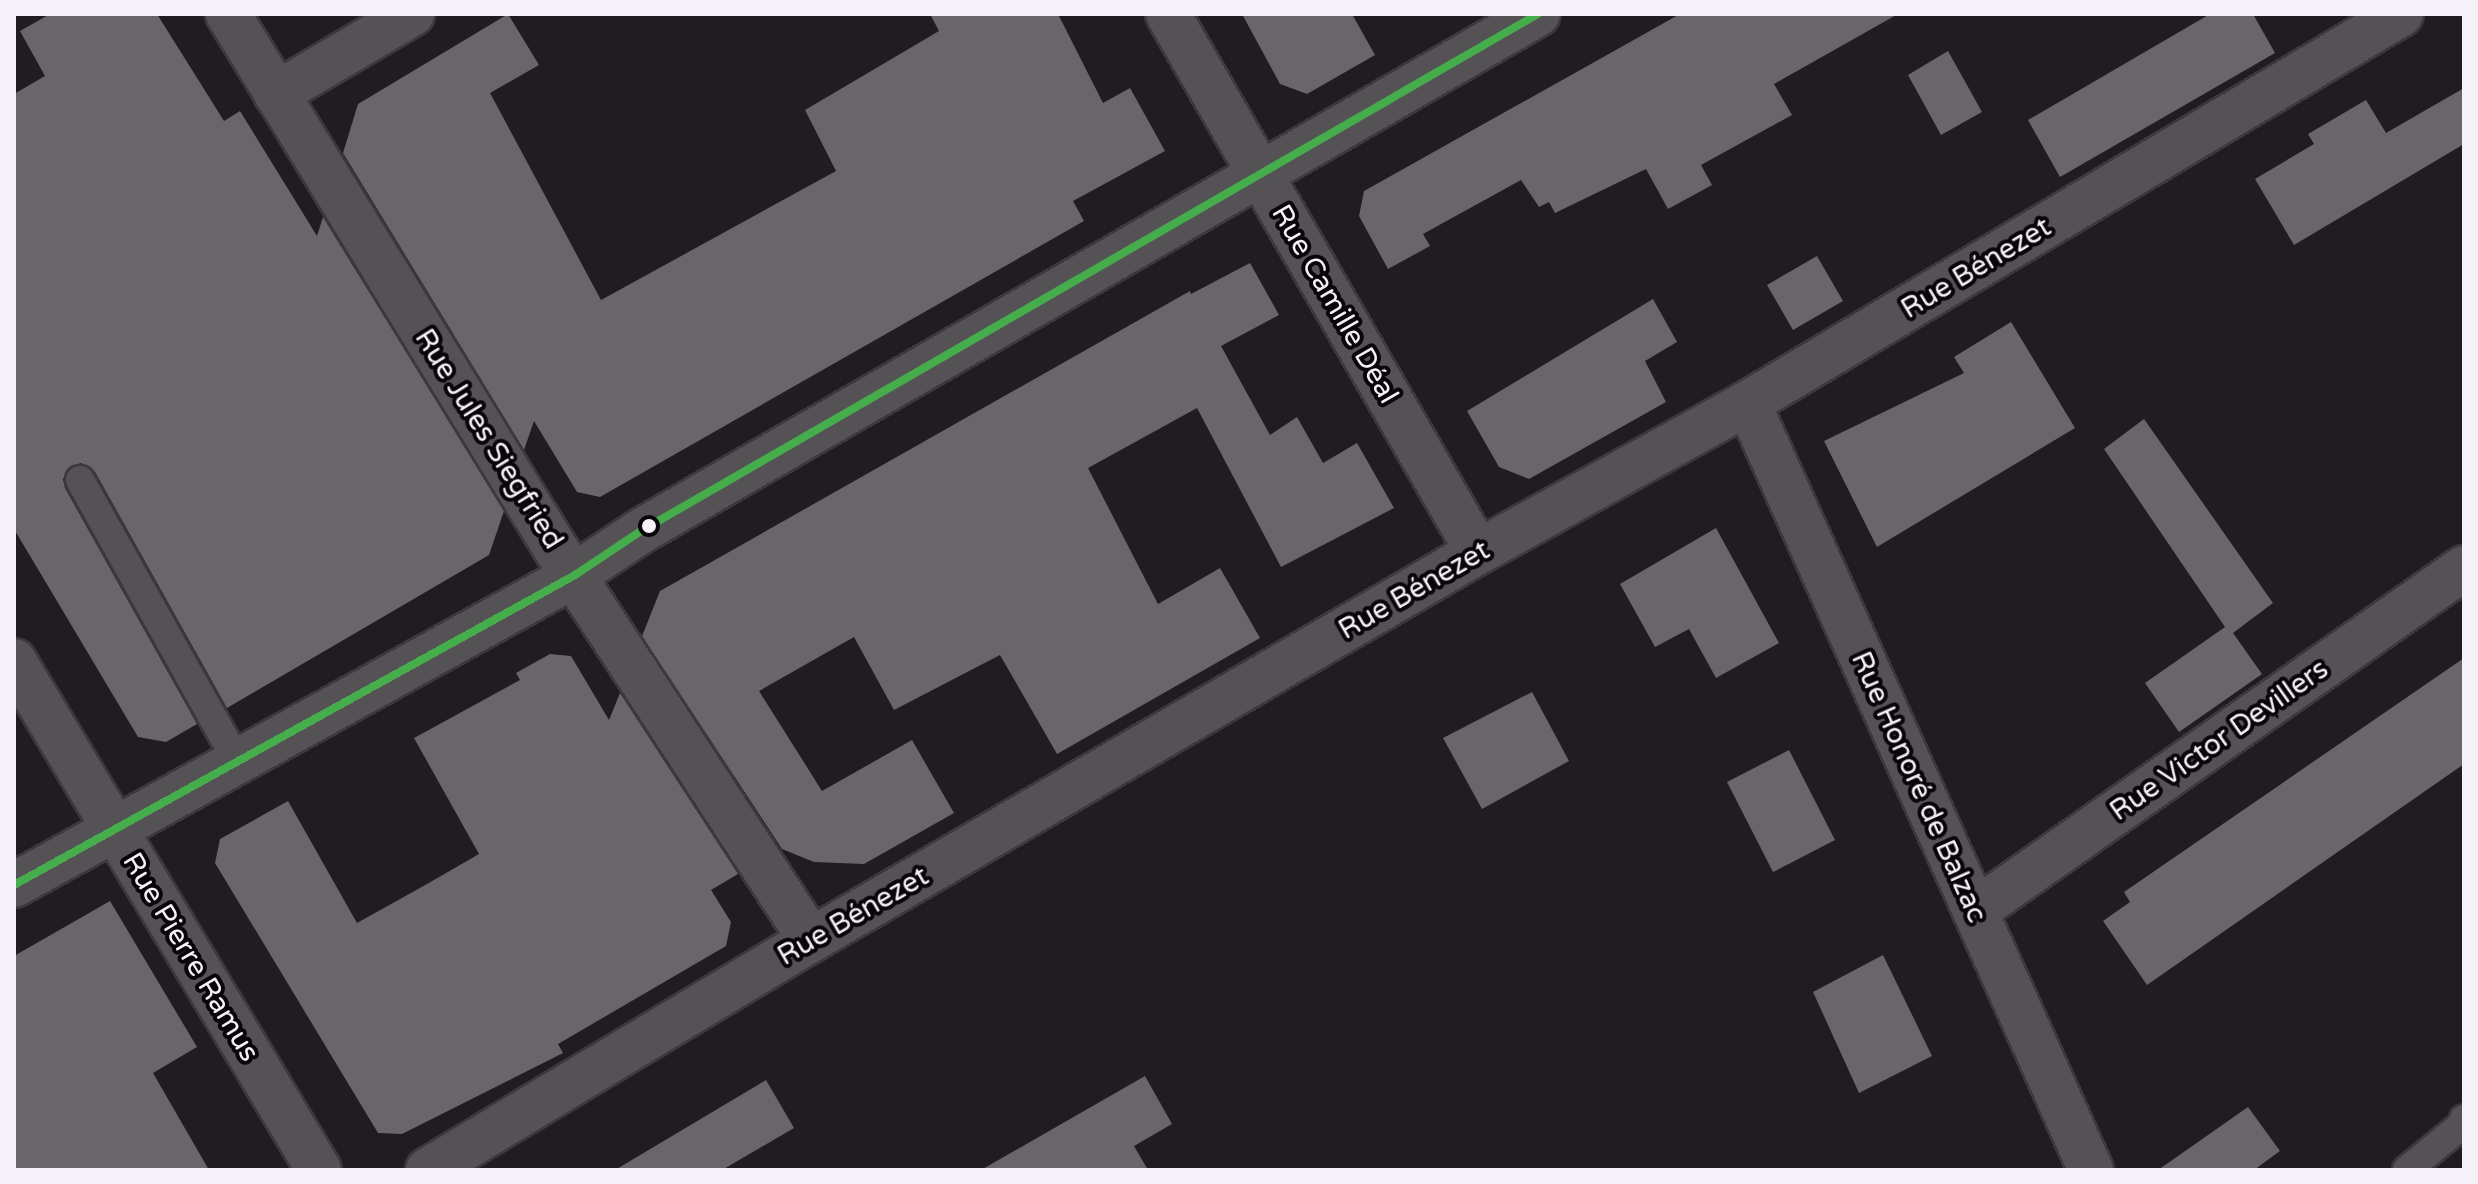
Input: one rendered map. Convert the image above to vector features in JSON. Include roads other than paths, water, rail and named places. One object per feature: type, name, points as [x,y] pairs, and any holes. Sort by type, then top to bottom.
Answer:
[{"type":"street","name":"Rue Jules Siegfried","points":[[228,14],[575,575],[811,940]]},
{"type":"street","points":[[276,94],[412,14]]},
{"type":"street","name":"Rue Camille Déal","points":[[1168,14],[1478,552]]},
{"type":"street","points":[[14,885],[575,575],[641,531],[1538,14]]},
{"type":"street","name":"Rue Bénezet","points":[[428,1170],[811,940],[1478,552],[1748,403],[2401,14]]},
{"type":"street","name":"Rue Honoré de Balzac","points":[[1748,403],[2091,1170]]},
{"type":"street","name":"Rue Victor Devillers","points":[[1975,911],[2464,568]]},
{"type":"street","name":"Rue Pierre Ramus","points":[[14,661],[319,1170]]},
{"type":"lane","points":[[80,480],[237,761]]},
{"type":"lane","points":[[2407,1170],[2462,1125],[2464,1119]]}]
